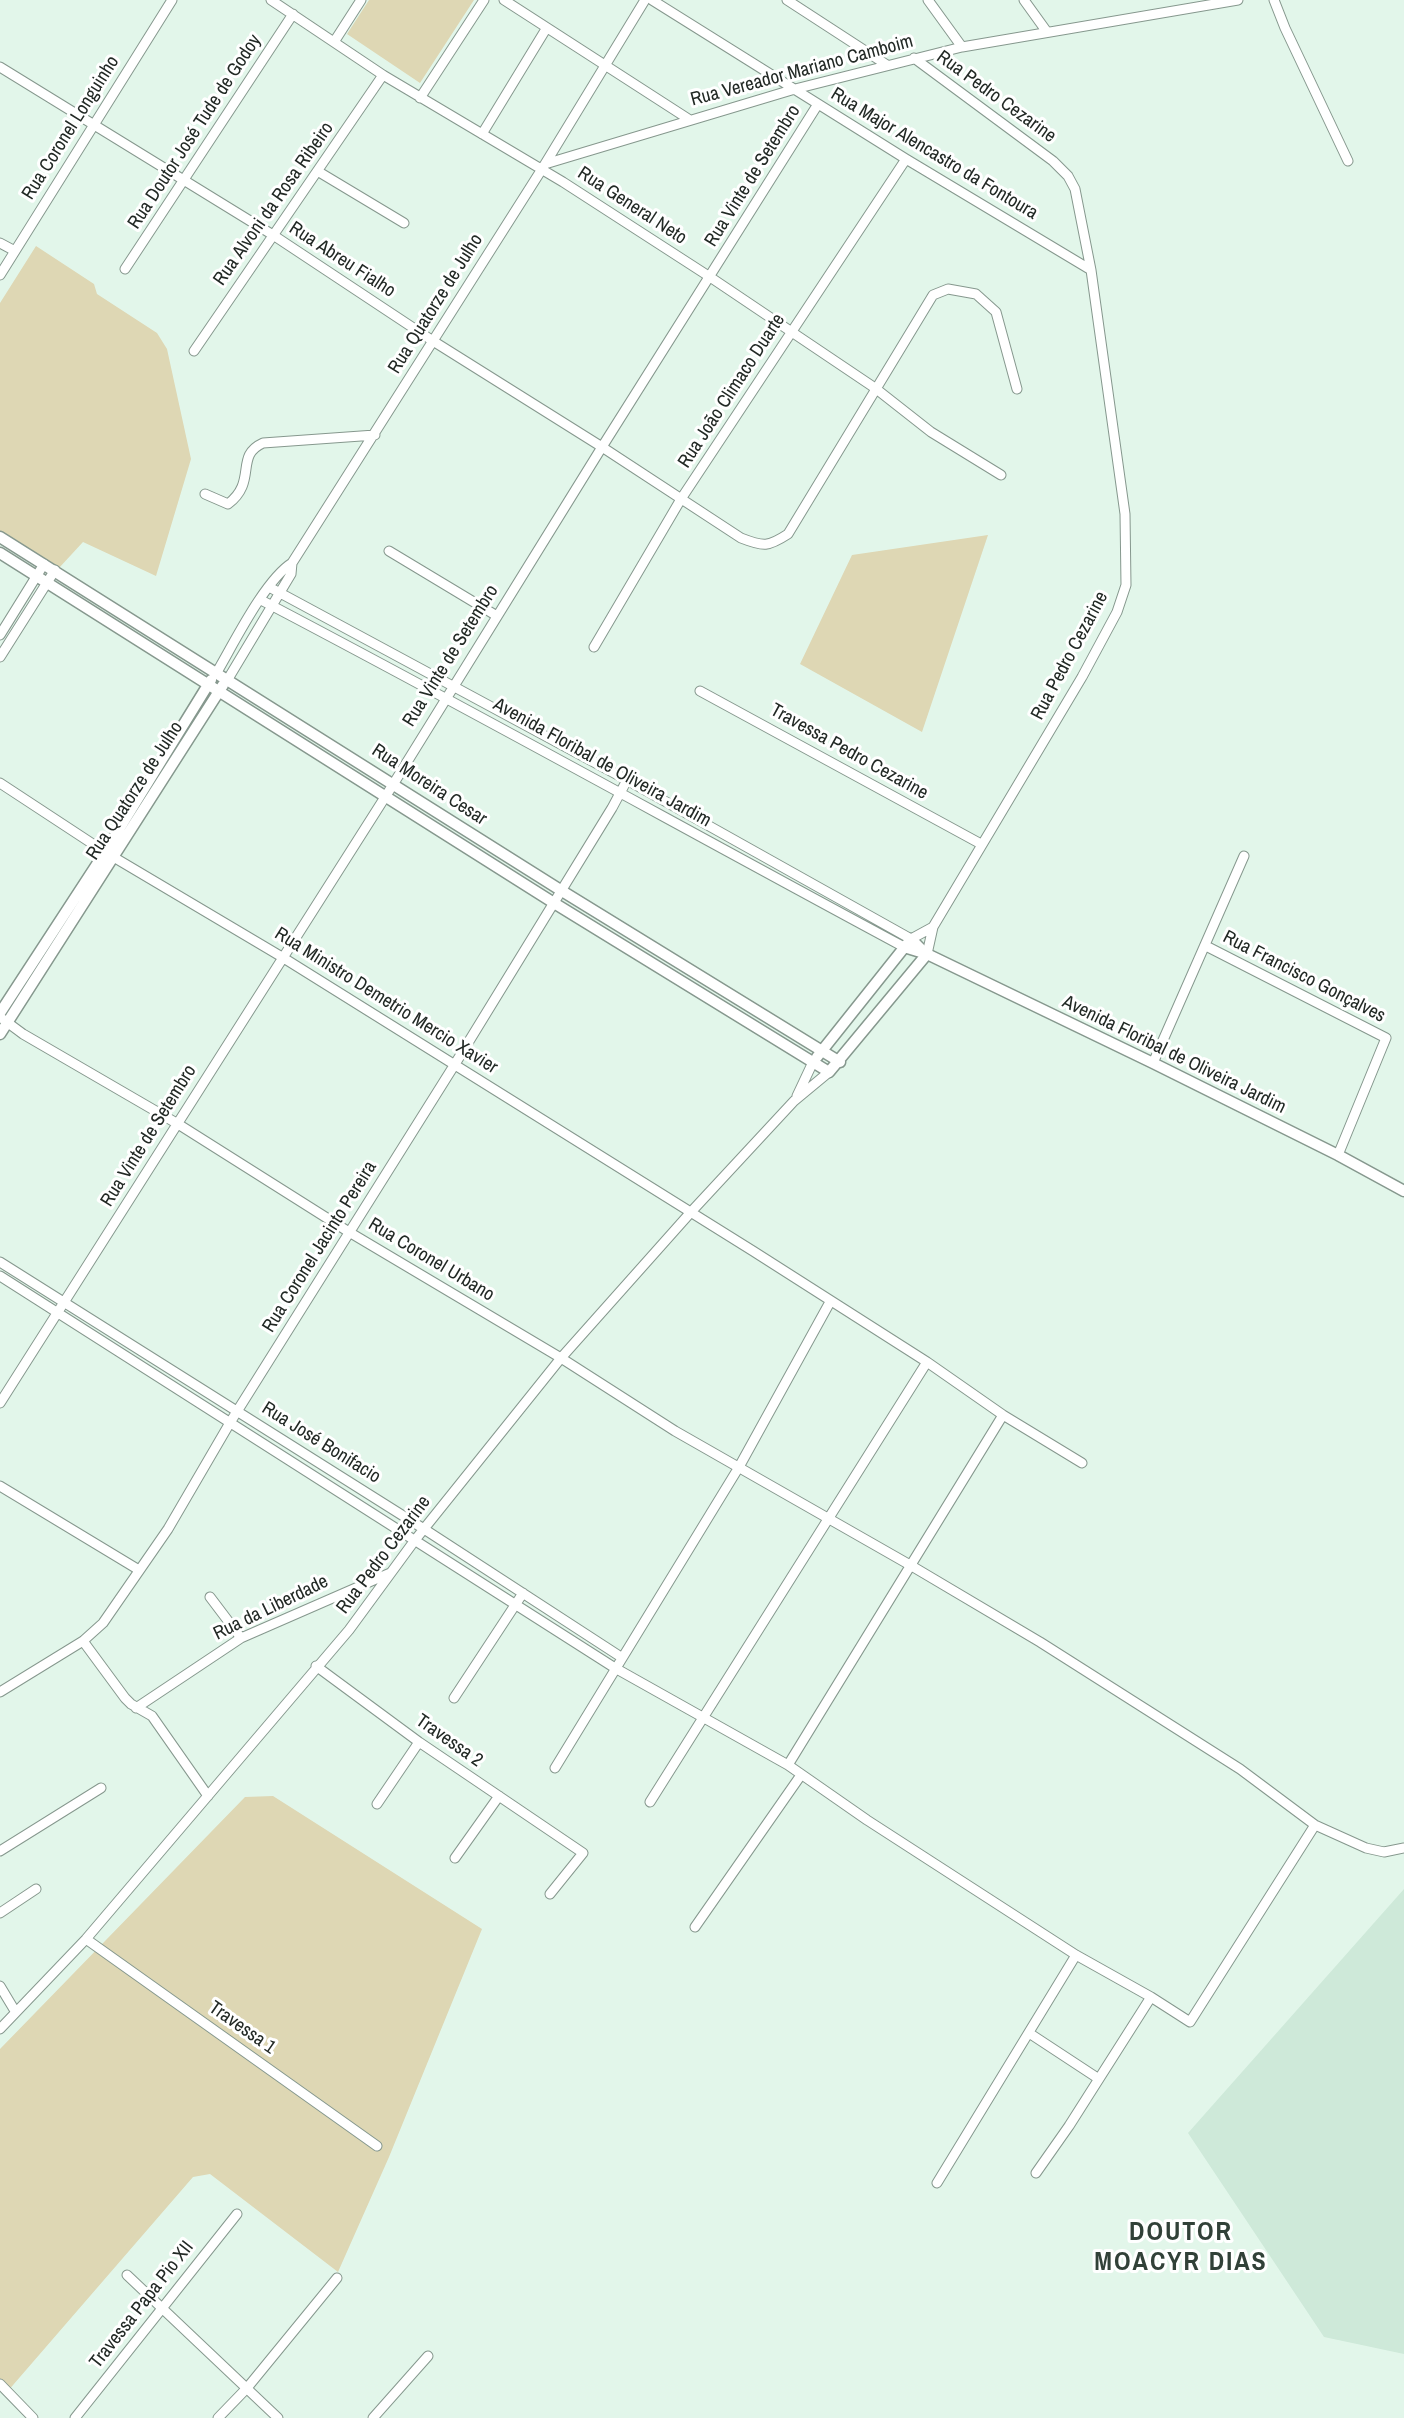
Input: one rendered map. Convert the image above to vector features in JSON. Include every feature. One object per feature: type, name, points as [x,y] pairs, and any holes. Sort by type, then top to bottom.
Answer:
[{"type":"street","name":"Rua Coronel Longuinho","points":[[0,275],[172,0]]},
{"type":"street","name":"Rua General Neto","points":[[271,0],[420,98],[543,166],[875,388],[931,432],[1001,475]]},
{"type":"street","points":[[334,42],[361,0]]},
{"type":"street","points":[[420,98],[484,0]]},
{"type":"street","points":[[504,0],[690,120]]},
{"type":"street","name":"Rua Quatorze de Julho","points":[[0,1032],[3,1017],[133,818],[157,779],[179,732],[261,600],[282,569],[292,563],[375,435],[645,0]]},
{"type":"street","name":"Rua Major Alencastro da Fontoura","points":[[652,0],[906,159],[1091,270]]},
{"type":"street","points":[[787,0],[887,65]]},
{"type":"street","points":[[928,0],[962,47]]},
{"type":"street","points":[[1024,0],[1047,32]]},
{"type":"street","name":"Rua Vereador Mariano Camboim","points":[[543,166],[795,89],[914,58],[962,47],[1238,0]]},
{"type":"street","points":[[1274,0],[1348,161]]},
{"type":"street","name":"Rua Doutor José Tude de Godoy","points":[[125,270],[293,14]]},
{"type":"street","points":[[482,134],[546,29]]},
{"type":"street","name":"Rua Pedro Cezarine","points":[[794,1101],[813,1062],[907,943],[933,927],[1082,677],[1117,612],[1126,585],[1125,514],[1091,270],[1075,189],[1068,176],[1053,161],[914,58]]},
{"type":"street","name":"Rua Abreu Fialho","points":[[0,66],[273,235],[741,538],[759,545],[772,544],[788,534],[875,388]]},
{"type":"street","name":"Rua Alvoni da Rosa Ribeiro","points":[[194,351],[383,75]]},
{"type":"street","name":"Rua Vinte de Setembro","points":[[0,1403],[394,783],[601,447],[818,104]]},
{"type":"street","name":"Rua João Climaco Duarte","points":[[594,647],[681,499],[906,159]]},
{"type":"street","points":[[319,172],[404,223]]},
{"type":"street","points":[[0,243],[15,251]]},
{"type":"street","points":[[875,388],[933,295],[948,289],[976,294],[996,312],[1017,388]]},
{"type":"street","points":[[205,494],[228,504],[237,497],[243,487],[247,455],[254,447],[263,443],[375,435]]},
{"type":"street","name":"Rua Moreira Cesar","points":[[0,537],[839,1062]]},
{"type":"street","points":[[388,551],[497,616]]},
{"type":"street","name":"Rua Moreira Cesar","points":[[0,553],[829,1072]]},
{"type":"street","name":"Rua Quatorze de Julho","points":[[157,779],[190,739],[228,679],[291,574],[292,563]]},
{"type":"street","points":[[0,635],[44,564]]},
{"type":"street","points":[[0,657],[55,570]]},
{"type":"street","name":"Avenida Floribal de Oliveira Jardim","points":[[270,587],[627,780],[926,954],[1153,1063],[1404,1191]]},
{"type":"street","name":"Avenida Floribal de Oliveira Jardim","points":[[261,600],[550,753],[620,794],[907,943]]},
{"type":"street","points":[[359,652],[366,639]]},
{"type":"street","points":[[233,645],[244,652]]},
{"type":"street","name":"Travessa Pedro Cezarine","points":[[700,691],[981,844]]},
{"type":"street","points":[[179,732],[190,739]]},
{"type":"street","points":[[550,753],[556,741]]},
{"type":"street","name":"Rua Coronel Jacinto Pereira","points":[[0,1692],[83,1641],[103,1623],[168,1528],[237,1412],[562,891],[627,780]]},
{"type":"street","name":"Rua Ministro Demetrio Mercio Xavier","points":[[0,783],[110,854],[282,957],[691,1212],[927,1362],[1003,1415],[1082,1463]]},
{"type":"street","points":[[1153,1063],[1244,856]]},
{"type":"street","points":[[926,954],[933,927]]},
{"type":"street","name":"Rua Francisco Gonçalves","points":[[1206,946],[1386,1038],[1338,1155]]},
{"type":"street","name":"Rua Pedro Cezarine","points":[[0,2029],[86,1939],[349,1630],[424,1529],[561,1358],[794,1101],[839,1062],[926,954]]},
{"type":"street","points":[[862,1000],[880,1012]]},
{"type":"street","name":"Rua Coronel Urbano","points":[[3,1017],[23,1034],[178,1124],[349,1232],[561,1358],[675,1431],[1040,1642],[1240,1769],[1315,1825],[1367,1848],[1384,1852],[1404,1848]]},
{"type":"street","name":"Rua Coronel Urbano","points":[[0,1032],[23,1034]]},
{"type":"street","name":"Rua José Bonifacio","points":[[0,1262],[424,1529],[621,1657]]},
{"type":"street","name":"Rua José Bonifacio","points":[[0,1276],[615,1668],[788,1765],[1076,1955],[1151,1997],[1189,2022],[1315,1825]]},
{"type":"street","points":[[555,1768],[738,1467],[830,1302]]},
{"type":"street","points":[[650,1802],[927,1362]]},
{"type":"street","points":[[788,1765],[1003,1415]]},
{"type":"street","points":[[0,1486],[139,1570]]},
{"type":"street","name":"Rua da Liberdade","points":[[136,1708],[241,1638],[392,1572]]},
{"type":"street","points":[[454,1698],[523,1593]]},
{"type":"street","points":[[210,1597],[241,1638]]},
{"type":"street","points":[[554,1628],[561,1617]]},
{"type":"street","points":[[83,1641],[125,1698],[136,1708],[152,1716],[208,1796]]},
{"type":"street","name":"Travessa 2","points":[[316,1666],[419,1742],[583,1853],[550,1894]]},
{"type":"street","points":[[377,1804],[419,1742]]},
{"type":"street","points":[[695,1927],[801,1775]]},
{"type":"street","points":[[0,1851],[101,1788]]},
{"type":"street","points":[[455,1858],[499,1796]]},
{"type":"street","points":[[0,1913],[36,1889]]},
{"type":"street","name":"Travessa 1","points":[[86,1939],[377,2146]]},
{"type":"street","points":[[936,2183],[1076,1955]]},
{"type":"street","points":[[0,1986],[15,2011]]},
{"type":"street","points":[[1036,2173],[1151,1997]]},
{"type":"street","points":[[1029,2033],[1099,2079]]},
{"type":"street","name":"Travessa Papa Pio XII","points":[[75,2418],[237,2214]]},
{"type":"street","points":[[127,2275],[278,2418]]},
{"type":"street","points":[[218,2418],[247,2388],[337,2278]]},
{"type":"street","points":[[373,2418],[428,2356]]},
{"type":"street","points":[[0,2384],[4,2396],[33,2418]]},
{"type":"shaded area","points":[[369,0],[474,0],[420,83],[347,34]]},
{"type":"shaded area","points":[[36,246],[94,284],[97,294],[157,333],[167,349],[191,459],[156,576],[83,542],[59,568],[0,531],[0,303]]},
{"type":"shaded area","points":[[988,535],[922,732],[800,664],[852,555]]},
{"type":"shaded area","points":[[273,1796],[482,1929],[389,2157],[338,2272],[210,2174],[193,2177],[7,2392],[0,2384],[0,2049],[245,1797]]},
{"type":"shaded area","points":[[1404,1889],[1404,2354],[1324,2337],[1188,2133]]},
{"type":"district","name":"DOUTOR MOACYR DIAS","points":[[1181,2248]]}]
